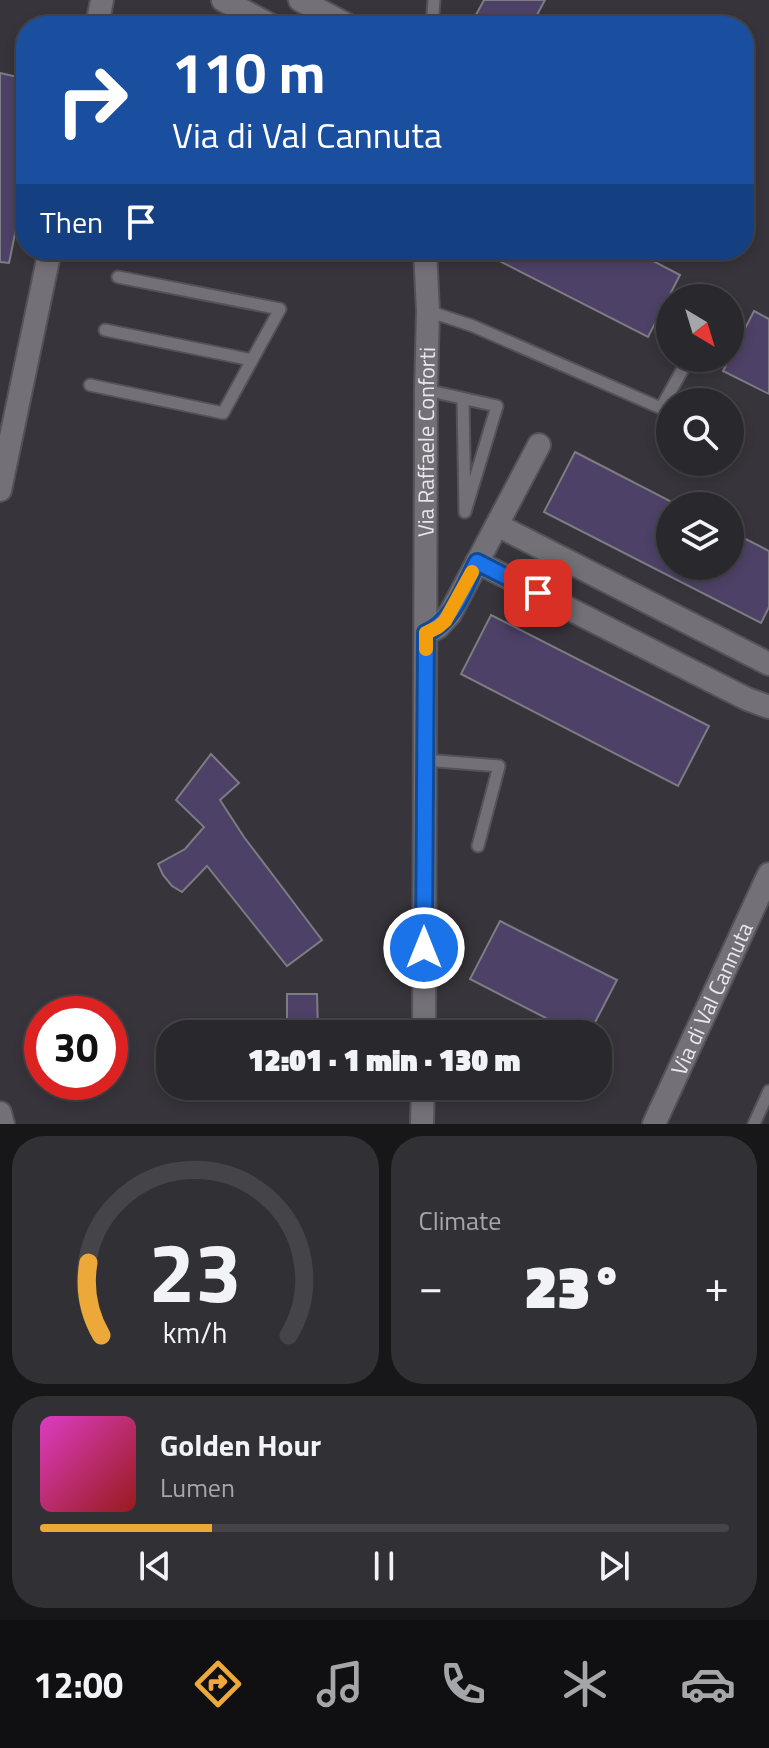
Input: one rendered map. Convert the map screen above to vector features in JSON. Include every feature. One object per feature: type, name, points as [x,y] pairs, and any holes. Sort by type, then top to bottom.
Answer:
[{"type":"street","points":[[223,0],[253,16]]},
{"type":"street","points":[[300,0],[330,16]]},
{"type":"street","points":[[0,490],[48,260]]},
{"type":"street","name":"Via Raffaele Conforti","points":[[424,1020],[428,311],[425,260]]},
{"type":"street","points":[[426,633],[438,627],[450,614],[539,445]]},
{"type":"street","points":[[497,525],[769,664]]},
{"type":"street","points":[[477,562],[720,686],[769,707]]},
{"type":"street","name":"Via di Val Cannuta","points":[[654,1124],[769,874]]},
{"type":"street","points":[[422,1124],[423,1100]]},
{"type":"street","points":[[0,1113],[3,1124]]},
{"type":"lane","points":[[90,385],[223,413],[280,309],[118,277]]},
{"type":"lane","points":[[428,311],[473,326],[656,406]]},
{"type":"lane","points":[[105,330],[252,360]]},
{"type":"lane","points":[[426,390],[497,406],[465,512],[463,399]]},
{"type":"lane","points":[[425,760],[499,766],[478,846]]},
{"type":"lane","points":[[754,1124],[769,1091]]},
{"type":"building","points":[[484,0],[545,0],[536,16],[475,16]]},
{"type":"building","points":[[0,73],[16,77],[16,229],[9,263],[0,262]]},
{"type":"building","points":[[498,260],[651,260],[680,275],[675,284],[656,284],[656,322],[648,337]]},
{"type":"building","points":[[754,311],[769,319],[769,394],[725,372],[744,372],[744,330]]},
{"type":"building","points":[[575,452],[656,494],[656,569],[544,512]]},
{"type":"building","points":[[744,538],[769,551],[769,607],[761,623],[677,580],[744,580]]},
{"type":"building","points":[[491,615],[709,726],[678,786],[461,674]]},
{"type":"building","points":[[211,754],[239,783],[220,800],[322,940],[287,966],[207,866],[182,892],[172,886],[158,864],[185,849],[204,827],[176,800]]},
{"type":"building","points":[[500,921],[617,980],[596,1020],[550,1020],[470,979]]},
{"type":"building","points":[[287,994],[317,994],[318,1020],[287,1020]]},
{"type":"slow traffic","points":[[426,649],[426,633],[445,621],[472,572]]},
{"type":"route","points":[[424,948],[426,633],[445,621],[477,562],[538,593]]}]
